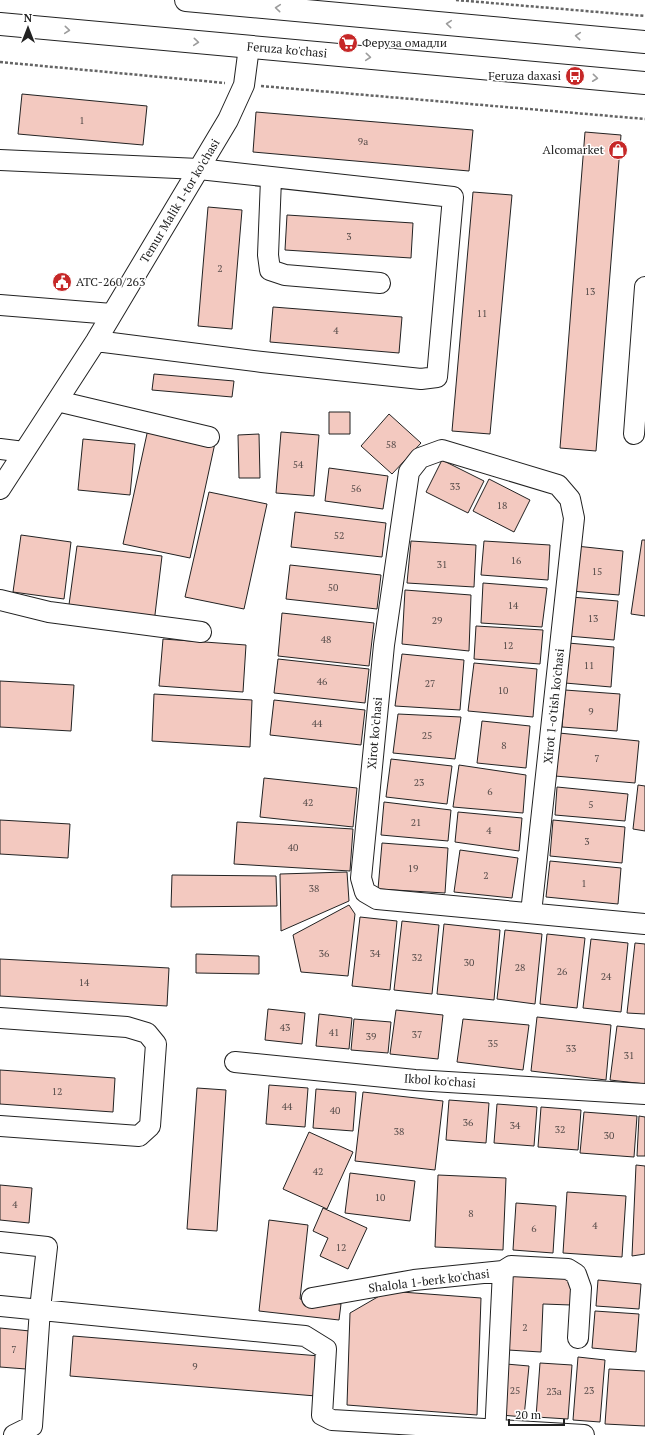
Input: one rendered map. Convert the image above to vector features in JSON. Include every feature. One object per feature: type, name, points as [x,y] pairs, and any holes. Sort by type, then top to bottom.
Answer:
[{"type":"main road","points":[[186,0],[306,6],[645,42]]},
{"type":"main road","name":"Feruza ko'chasi","points":[[0,24],[645,83]]},
{"type":"street","name":"Temur Malik 1-tor ko'chasi","points":[[0,489],[96,341],[228,120],[244,85],[249,46]]},
{"type":"street","points":[[0,160],[199,169],[453,197],[437,376],[413,378],[262,362],[96,341]]},
{"type":"street","points":[[271,178],[268,255],[270,270],[285,275],[380,283]]},
{"type":"street","points":[[634,434],[640,408],[644,300]]},
{"type":"street","points":[[0,305],[112,314]]},
{"type":"street","points":[[57,401],[209,437]]},
{"type":"street","points":[[0,449],[24,452]]},
{"type":"street","name":"Xirot ko'chasi","points":[[570,499],[558,485],[442,450],[420,458],[409,472],[384,645],[361,878],[365,892],[377,899],[645,924]]},
{"type":"street","name":"Xirot 1-o'tish ko'chasi","points":[[531,913],[574,518],[570,499]]},
{"type":"street","points":[[0,600],[49,612],[201,632]]},
{"type":"street","points":[[0,1018],[127,1027],[147,1033],[156,1044],[150,1126],[139,1136],[0,1126]]},
{"type":"street","name":"Ikbol ko'chasi","points":[[235,1062],[415,1080],[645,1094]]},
{"type":"street","points":[[0,1242],[47,1247],[40,1309],[32,1431],[14,1435]]},
{"type":"street","points":[[503,1271],[511,1266],[568,1269],[576,1274],[581,1288],[578,1338]]},
{"type":"street","name":"Shalola 1-berk ko'chasi","points":[[312,1298],[414,1280],[503,1271],[495,1432]]},
{"type":"street","points":[[0,1306],[304,1336],[326,1349],[322,1415],[332,1420],[495,1432],[584,1435]]},
{"type":"path","points":[[456,0],[645,16]]},
{"type":"path","points":[[0,62],[244,85],[645,119]]},
{"type":"building","points":[[22,94],[147,106],[143,145],[18,134]]},
{"type":"building","points":[[256,112],[473,130],[469,171],[253,152]]},
{"type":"building","points":[[585,132],[621,135],[596,451],[560,448]]},
{"type":"building","points":[[473,192],[512,195],[490,434],[452,431]]},
{"type":"building","points":[[208,207],[242,210],[232,329],[198,326]]},
{"type":"building","points":[[287,215],[413,223],[411,258],[285,250]]},
{"type":"building","points":[[273,307],[402,317],[399,353],[270,342]]},
{"type":"building","points":[[154,374],[234,381],[232,397],[152,390]]},
{"type":"building","points":[[329,412],[350,412],[350,434],[329,434]]},
{"type":"building","points":[[389,414],[421,443],[392,474],[361,446]]},
{"type":"building","points":[[148,429],[215,443],[190,558],[123,544]]},
{"type":"building","points":[[281,432],[319,435],[314,496],[276,493]]},
{"type":"building","points":[[259,434],[260,478],[239,478],[238,435]]},
{"type":"building","points":[[83,439],[135,444],[130,495],[78,490]]},
{"type":"building","points":[[442,460],[484,481],[468,513],[426,492]]},
{"type":"building","points":[[329,468],[388,476],[383,509],[325,501]]},
{"type":"building","points":[[489,479],[530,500],[514,532],[473,511]]},
{"type":"building","points":[[209,492],[267,504],[244,609],[185,597]]},
{"type":"building","points":[[295,512],[386,523],[382,557],[291,547]]},
{"type":"building","points":[[21,535],[71,542],[64,599],[13,592]]},
{"type":"building","points":[[642,540],[645,540],[645,616],[631,614]]},
{"type":"building","points":[[411,541],[476,545],[474,587],[407,583]]},
{"type":"building","points":[[484,541],[550,545],[548,580],[481,575]]},
{"type":"building","points":[[77,546],[162,556],[154,623],[68,612]]},
{"type":"building","points":[[576,546],[623,551],[619,595],[571,591]]},
{"type":"building","points":[[290,565],[381,575],[377,609],[286,599]]},
{"type":"building","points":[[483,583],[547,588],[542,627],[481,623]]},
{"type":"building","points":[[405,590],[471,595],[469,651],[402,644]]},
{"type":"building","points":[[571,597],[618,601],[614,640],[568,636]]},
{"type":"building","points":[[282,613],[374,623],[369,666],[278,656]]},
{"type":"building","points":[[476,626],[543,630],[540,664],[474,659]]},
{"type":"building","points":[[163,639],[246,645],[243,692],[159,686]]},
{"type":"building","points":[[568,643],[614,647],[611,687],[565,683]]},
{"type":"building","points":[[402,654],[464,660],[460,710],[395,706]]},
{"type":"building","points":[[278,659],[369,669],[365,703],[274,693]]},
{"type":"building","points":[[474,663],[537,669],[533,717],[468,711]]},
{"type":"building","points":[[0,681],[74,685],[71,731],[0,727]]},
{"type":"building","points":[[565,690],[620,694],[617,731],[562,727]]},
{"type":"building","points":[[154,694],[252,700],[250,747],[152,741]]},
{"type":"building","points":[[274,700],[365,710],[361,745],[270,735]]},
{"type":"building","points":[[398,714],[461,717],[455,759],[393,753]]},
{"type":"building","points":[[482,721],[530,726],[526,768],[477,763]]},
{"type":"building","points":[[559,733],[639,741],[635,783],[555,776]]},
{"type":"building","points":[[391,759],[452,766],[447,804],[386,797]]},
{"type":"building","points":[[459,765],[526,775],[523,813],[453,807]]},
{"type":"building","points":[[264,778],[357,788],[353,827],[260,817]]},
{"type":"building","points":[[638,785],[645,786],[645,831],[633,829]]},
{"type":"building","points":[[557,787],[628,794],[625,821],[555,815]]},
{"type":"building","points":[[384,802],[451,810],[448,841],[381,835]]},
{"type":"building","points":[[458,812],[522,818],[519,851],[455,842]]},
{"type":"building","points":[[0,820],[70,824],[68,858],[0,854]]},
{"type":"building","points":[[553,820],[625,827],[622,863],[550,856]]},
{"type":"building","points":[[237,822],[353,829],[350,871],[234,864]]},
{"type":"building","points":[[382,843],[448,848],[445,893],[378,889]]},
{"type":"building","points":[[460,850],[518,858],[512,898],[454,892]]},
{"type":"building","points":[[550,861],[621,868],[618,904],[546,897]]},
{"type":"building","points":[[347,872],[349,901],[281,931],[280,874]]},
{"type":"building","points":[[172,875],[276,876],[277,906],[171,907]]},
{"type":"building","points":[[349,905],[355,914],[348,976],[301,972],[293,935]]},
{"type":"building","points":[[360,917],[397,921],[390,990],[352,986]]},
{"type":"building","points":[[402,921],[439,925],[432,994],[394,990]]},
{"type":"building","points":[[444,924],[500,930],[494,1000],[437,994]]},
{"type":"building","points":[[505,930],[542,934],[535,1004],[497,999]]},
{"type":"building","points":[[547,934],[585,938],[577,1008],[540,1004]]},
{"type":"building","points":[[591,939],[628,943],[621,1012],[583,1008]]},
{"type":"building","points":[[635,943],[645,944],[645,1014],[627,1013]]},
{"type":"building","points":[[196,954],[259,956],[259,974],[196,973]]},
{"type":"building","points":[[0,959],[169,968],[167,1006],[0,996]]},
{"type":"building","points":[[268,1009],[305,1013],[302,1044],[265,1040]]},
{"type":"building","points":[[396,1010],[443,1015],[438,1059],[390,1054]]},
{"type":"building","points":[[319,1014],[352,1018],[349,1049],[316,1046]]},
{"type":"building","points":[[537,1017],[611,1025],[606,1080],[531,1071]]},
{"type":"building","points":[[354,1019],[391,1022],[388,1053],[351,1050]]},
{"type":"building","points":[[463,1019],[529,1025],[523,1070],[457,1062]]},
{"type":"building","points":[[617,1026],[645,1029],[645,1084],[610,1080]]},
{"type":"building","points":[[0,1070],[115,1078],[113,1112],[0,1104]]},
{"type":"building","points":[[269,1085],[308,1088],[305,1127],[266,1124]]},
{"type":"building","points":[[197,1088],[226,1090],[217,1231],[187,1229]]},
{"type":"building","points":[[316,1089],[356,1092],[353,1131],[313,1128]]},
{"type":"building","points":[[363,1092],[443,1101],[435,1170],[355,1161]]},
{"type":"building","points":[[449,1100],[489,1103],[486,1143],[446,1140]]},
{"type":"building","points":[[497,1104],[537,1107],[534,1146],[494,1143]]},
{"type":"building","points":[[541,1107],[581,1110],[578,1150],[538,1147]]},
{"type":"building","points":[[584,1112],[637,1116],[634,1157],[580,1153]]},
{"type":"building","points":[[639,1116],[645,1117],[645,1156],[637,1156]]},
{"type":"building","points":[[309,1132],[353,1152],[327,1209],[283,1189]]},
{"type":"building","points":[[636,1165],[645,1166],[645,1254],[632,1256]]},
{"type":"building","points":[[350,1173],[415,1181],[410,1221],[345,1213]]},
{"type":"building","points":[[438,1175],[506,1178],[503,1250],[435,1247]]},
{"type":"building","points":[[0,1185],[32,1188],[29,1223],[0,1220]]},
{"type":"building","points":[[567,1192],[626,1196],[622,1257],[563,1253]]},
{"type":"building","points":[[516,1203],[556,1206],[553,1253],[513,1250]]},
{"type":"building","points":[[323,1208],[367,1228],[348,1269],[320,1256],[328,1238],[313,1231]]},
{"type":"building","points":[[269,1220],[308,1225],[300,1299],[341,1304],[339,1320],[259,1311]]},
{"type":"building","points":[[511,1275],[572,1277],[571,1305],[543,1304],[541,1352],[508,1350]]},
{"type":"building","points":[[598,1280],[641,1284],[639,1309],[596,1306]]},
{"type":"building","points":[[388,1291],[481,1298],[477,1415],[347,1405],[350,1313]]},
{"type":"building","points":[[595,1311],[639,1314],[636,1352],[592,1348]]},
{"type":"building","points":[[0,1328],[30,1331],[26,1369],[0,1367]]},
{"type":"building","points":[[73,1336],[320,1356],[316,1396],[70,1376]]},
{"type":"building","points":[[578,1357],[605,1360],[600,1422],[573,1420]]},
{"type":"building","points":[[540,1363],[572,1365],[568,1419],[536,1417]]},
{"type":"building","points":[[506,1364],[529,1366],[524,1417],[501,1415]]},
{"type":"building","points":[[609,1369],[645,1371],[645,1426],[605,1424]]},
{"type":"place","name":"Феруза омадли","points":[[348,43]]},
{"type":"place","name":"Feruza daxasi","points":[[575,76]]},
{"type":"place","name":"Alcomarket","points":[[618,150]]},
{"type":"place","name":"АТС-260/263","points":[[62,282]]}]
